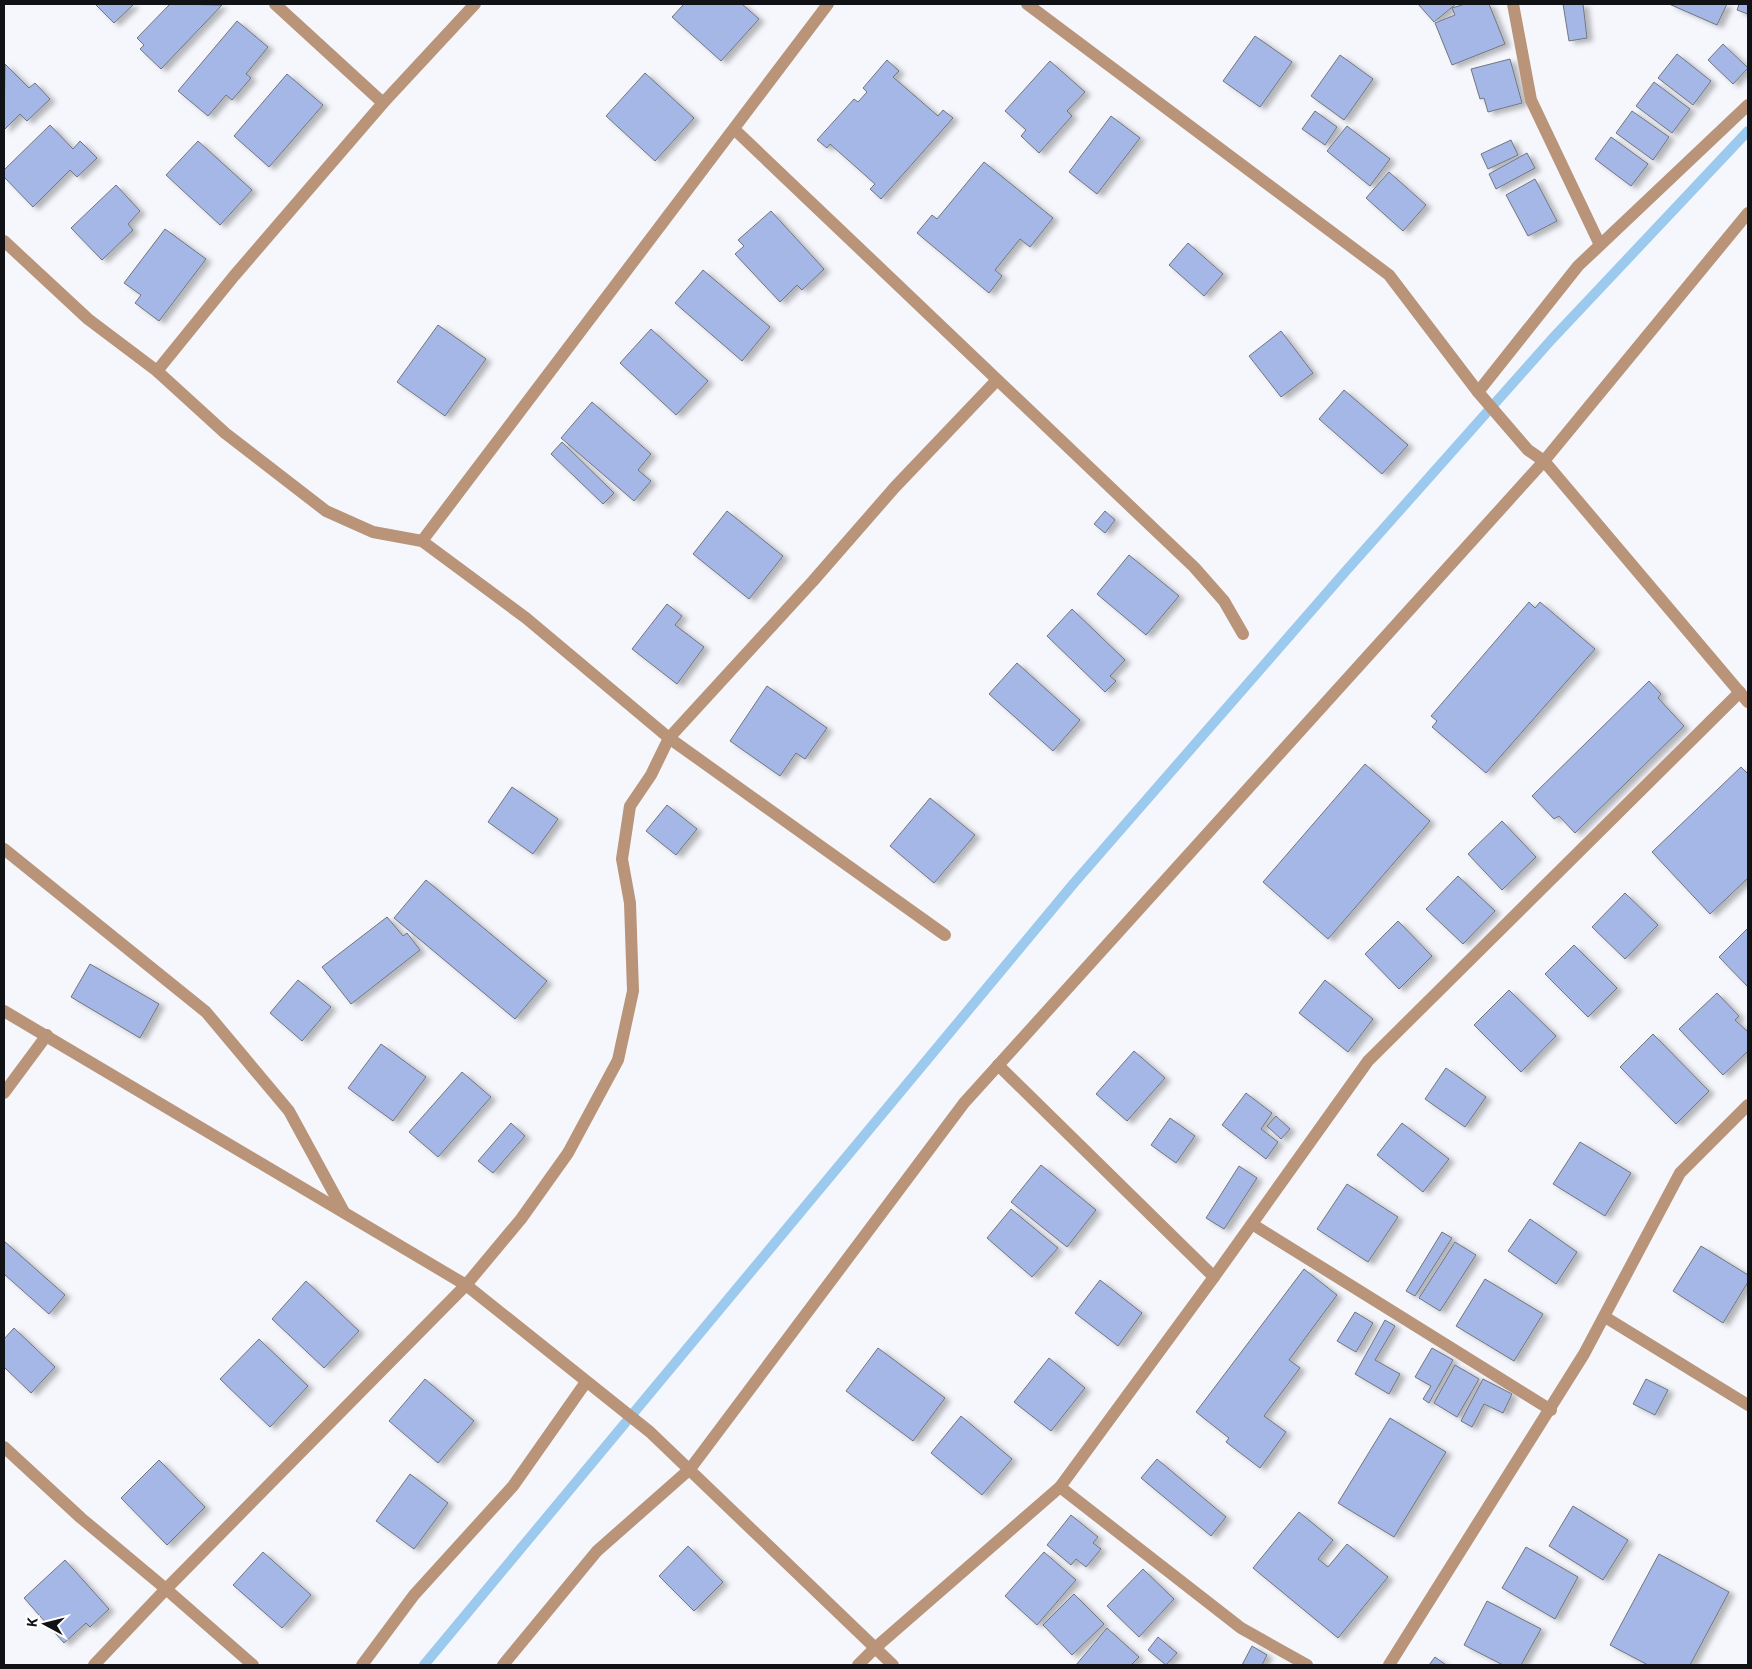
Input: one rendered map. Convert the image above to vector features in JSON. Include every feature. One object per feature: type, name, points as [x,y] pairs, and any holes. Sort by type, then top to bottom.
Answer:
[{"type":"street","points":[[275,4],[383,103]]},
{"type":"street","points":[[157,371],[234,276],[383,103],[474,4]]},
{"type":"street","points":[[422,541],[828,4]]},
{"type":"street","points":[[858,1665],[875,1648],[1060,1487],[1214,1277],[1368,1061],[1744,697],[1544,462],[1528,450],[1478,392],[1389,275],[1027,4]]},
{"type":"street","points":[[1512,4],[1531,100],[1600,245]]},
{"type":"street","points":[[1478,392],[1578,266],[1748,105]]},
{"type":"street","points":[[734,129],[1199,572],[1224,601],[1243,634]]},
{"type":"street","points":[[503,1665],[597,1551],[690,1468],[964,1103],[1544,462],[1748,213]]},
{"type":"street","points":[[4,241],[88,319],[157,371],[225,434],[326,511],[373,532],[422,541],[526,618],[669,738],[945,935]]},
{"type":"street","points":[[94,1665],[166,1589],[466,1285],[521,1219],[568,1153],[618,1060],[633,991],[630,903],[622,859],[630,806],[651,775],[669,738],[813,581],[895,487],[997,380]]},
{"type":"street","points":[[4,849],[206,1012],[289,1111],[344,1212]]},
{"type":"street","points":[[4,1011],[466,1285],[650,1432],[690,1468],[892,1665]]},
{"type":"street","points":[[4,1093],[47,1035]]},
{"type":"street","points":[[998,1065],[1214,1277]]},
{"type":"street","points":[[1389,1665],[1551,1410],[1605,1317],[1680,1173],[1748,1104]]},
{"type":"street","points":[[1252,1224],[1551,1410]]},
{"type":"street","points":[[1605,1317],[1748,1405]]},
{"type":"street","points":[[362,1665],[414,1595],[513,1486],[586,1382]]},
{"type":"street","points":[[4,1447],[81,1518],[253,1665]]},
{"type":"street","points":[[1060,1487],[1240,1628],[1307,1665]]},
{"type":"building","points":[[95,4],[134,4],[114,23]]},
{"type":"building","points":[[170,4],[222,5],[161,69],[140,49],[144,45],[137,38]]},
{"type":"building","points":[[684,4],[742,4],[759,19],[721,61],[672,17]]},
{"type":"building","points":[[1418,4],[1456,4],[1434,22]]},
{"type":"building","points":[[1465,4],[1489,4],[1505,44],[1452,65],[1435,23],[1455,15],[1452,8]]},
{"type":"building","points":[[1563,4],[1583,4],[1587,38],[1569,41]]},
{"type":"building","points":[[1669,4],[1727,4],[1717,25]]},
{"type":"building","points":[[1739,4],[1748,4],[1748,14],[1737,10]]},
{"type":"building","points":[[237,21],[268,47],[246,74],[251,78],[232,100],[226,95],[208,116],[178,91]]},
{"type":"building","points":[[1255,36],[1292,62],[1260,107],[1223,81]]},
{"type":"building","points":[[1723,44],[1748,68],[1733,84],[1708,60]]},
{"type":"building","points":[[1677,54],[1711,81],[1693,105],[1658,78]]},
{"type":"building","points":[[1340,55],[1373,79],[1344,120],[1311,96]]},
{"type":"building","points":[[1510,59],[1522,103],[1488,112],[1484,98],[1480,99],[1471,69]]},
{"type":"building","points":[[887,60],[899,71],[893,77],[938,116],[943,110],[953,118],[881,199],[870,189],[875,184],[830,144],[827,148],[817,140],[854,99],[858,102],[867,92],[863,88]]},
{"type":"building","points":[[1050,61],[1085,92],[1067,111],[1072,116],[1039,153],[1021,136],[1026,130],[1005,111]]},
{"type":"building","points":[[5,64],[29,88],[35,83],[50,99],[27,121],[20,114],[4,130]]},
{"type":"building","points":[[645,73],[694,118],[655,161],[606,116]]},
{"type":"building","points":[[287,74],[323,105],[269,167],[234,136]]},
{"type":"building","points":[[1654,82],[1690,109],[1672,133],[1636,106]]},
{"type":"building","points":[[1315,111],[1337,127],[1325,145],[1302,129]]},
{"type":"building","points":[[1632,111],[1669,137],[1653,160],[1616,133]]},
{"type":"building","points":[[1111,116],[1140,138],[1097,194],[1069,172]]},
{"type":"building","points":[[50,125],[73,149],[80,141],[97,158],[77,177],[70,170],[33,207],[4,177],[4,170]]},
{"type":"building","points":[[1347,126],[1390,159],[1370,186],[1327,151]]},
{"type":"building","points":[[1611,137],[1648,164],[1631,186],[1595,159]]},
{"type":"building","points":[[1511,140],[1518,155],[1488,169],[1481,154]]},
{"type":"building","points":[[198,141],[252,190],[220,225],[166,175]]},
{"type":"building","points":[[1527,153],[1535,168],[1496,189],[1489,174]]},
{"type":"building","points":[[984,162],[1053,218],[1030,247],[1020,239],[995,270],[1002,276],[989,293],[917,233],[932,215],[937,219]]},
{"type":"building","points":[[1389,172],[1426,205],[1403,231],[1366,198]]},
{"type":"building","points":[[1535,179],[1557,221],[1528,236],[1506,195]]},
{"type":"building","points":[[116,185],[140,211],[128,224],[133,230],[102,260],[71,228]]},
{"type":"building","points":[[771,211],[824,269],[802,290],[797,285],[780,302],[735,254],[744,246],[738,240]]},
{"type":"building","points":[[165,229],[206,259],[159,321],[135,303],[141,295],[124,283]]},
{"type":"building","points":[[1188,243],[1223,274],[1204,296],[1169,265]]},
{"type":"building","points":[[703,270],[770,327],[742,361],[675,303]]},
{"type":"building","points":[[438,325],[486,359],[445,416],[397,382]]},
{"type":"building","points":[[651,329],[708,381],[676,415],[620,363]]},
{"type":"building","points":[[1281,331],[1313,373],[1281,397],[1249,356]]},
{"type":"building","points":[[1344,390],[1408,445],[1382,474],[1319,419]]},
{"type":"building","points":[[592,402],[651,454],[638,470],[651,481],[634,501],[561,438]]},
{"type":"building","points":[[562,442],[614,493],[603,504],[551,454]]},
{"type":"building","points":[[727,511],[783,556],[749,599],[693,554]]},
{"type":"building","points":[[1105,511],[1115,520],[1105,533],[1094,524]]},
{"type":"building","points":[[1129,555],[1179,596],[1146,635],[1097,594]]},
{"type":"building","points":[[1529,602],[1535,608],[1540,602],[1595,649],[1486,773],[1432,727],[1437,721],[1431,716]]},
{"type":"building","points":[[667,604],[682,616],[675,625],[704,647],[677,684],[632,649]]},
{"type":"building","points":[[1072,609],[1125,660],[1110,676],[1116,681],[1105,692],[1047,636]]},
{"type":"building","points":[[1017,663],[1080,720],[1053,751],[989,694]]},
{"type":"building","points":[[1649,681],[1661,694],[1658,698],[1684,726],[1575,833],[1559,816],[1554,819],[1532,796]]},
{"type":"building","points":[[767,686],[827,728],[805,759],[796,753],[780,776],[730,741]]},
{"type":"building","points":[[1365,764],[1430,821],[1328,939],[1263,882]]},
{"type":"building","points":[[1741,767],[1748,774],[1748,878],[1710,914],[1652,852]]},
{"type":"building","points":[[512,787],[558,819],[533,854],[488,822]]},
{"type":"building","points":[[930,798],[975,835],[934,883],[890,846]]},
{"type":"building","points":[[667,805],[697,829],[676,855],[646,831]]},
{"type":"building","points":[[1502,821],[1536,857],[1502,890],[1468,854]]},
{"type":"building","points":[[1458,876],[1495,911],[1463,944],[1426,909]]},
{"type":"building","points":[[426,880],[547,981],[515,1019],[394,918]]},
{"type":"building","points":[[1625,893],[1658,925],[1625,959],[1592,927]]},
{"type":"building","points":[[387,917],[403,936],[407,933],[420,950],[351,1004],[322,967]]},
{"type":"building","points":[[1398,921],[1432,956],[1399,989],[1365,954]]},
{"type":"building","points":[[1748,928],[1748,987],[1719,957]]},
{"type":"building","points":[[1574,945],[1617,988],[1588,1017],[1545,974]]},
{"type":"building","points":[[90,964],[159,1004],[140,1038],[71,997]]},
{"type":"building","points":[[298,980],[331,1007],[302,1041],[270,1013]]},
{"type":"building","points":[[1325,980],[1373,1019],[1348,1052],[1299,1013]]},
{"type":"building","points":[[1509,990],[1556,1036],[1521,1072],[1474,1025]]},
{"type":"building","points":[[1717,993],[1739,1016],[1735,1020],[1748,1032],[1748,1051],[1723,1075],[1679,1029]]},
{"type":"building","points":[[1653,1034],[1709,1091],[1676,1124],[1620,1067]]},
{"type":"building","points":[[381,1044],[426,1077],[393,1121],[348,1088]]},
{"type":"building","points":[[1134,1051],[1165,1078],[1127,1121],[1096,1094]]},
{"type":"building","points":[[1446,1068],[1486,1097],[1465,1127],[1425,1099]]},
{"type":"building","points":[[462,1072],[491,1097],[438,1157],[409,1132]]},
{"type":"building","points":[[1246,1093],[1272,1113],[1261,1129],[1278,1142],[1266,1159],[1222,1125]]},
{"type":"building","points":[[1276,1116],[1290,1129],[1281,1139],[1267,1126]]},
{"type":"building","points":[[1170,1118],[1195,1136],[1176,1163],[1151,1145]]},
{"type":"building","points":[[511,1123],[525,1136],[493,1173],[478,1161]]},
{"type":"building","points":[[1402,1123],[1449,1159],[1423,1192],[1377,1155]]},
{"type":"building","points":[[1580,1142],[1631,1173],[1605,1216],[1553,1184]]},
{"type":"building","points":[[1041,1165],[1096,1210],[1067,1247],[1011,1202]]},
{"type":"building","points":[[1239,1166],[1257,1178],[1224,1229],[1206,1218]]},
{"type":"building","points":[[1347,1184],[1398,1217],[1368,1262],[1317,1229]]},
{"type":"building","points":[[1011,1209],[1058,1248],[1032,1277],[987,1238]]},
{"type":"building","points":[[1530,1219],[1577,1252],[1556,1284],[1508,1251]]},
{"type":"building","points":[[1442,1232],[1452,1238],[1415,1296],[1406,1291]]},
{"type":"building","points":[[4,1241],[65,1295],[49,1314],[4,1274]]},
{"type":"building","points":[[1455,1242],[1476,1255],[1440,1311],[1419,1298]]},
{"type":"building","points":[[1701,1246],[1748,1275],[1748,1282],[1723,1323],[1673,1291]]},
{"type":"building","points":[[1304,1269],[1337,1295],[1289,1360],[1300,1368],[1264,1416],[1286,1432],[1260,1468],[1226,1442],[1229,1438],[1196,1412]]},
{"type":"building","points":[[1485,1279],[1543,1314],[1514,1361],[1456,1326]]},
{"type":"building","points":[[1100,1280],[1142,1313],[1118,1346],[1075,1313]]},
{"type":"building","points":[[306,1281],[359,1331],[324,1368],[272,1319]]},
{"type":"building","points":[[1355,1312],[1373,1323],[1356,1352],[1337,1341]]},
{"type":"building","points":[[1385,1320],[1395,1326],[1375,1360],[1400,1374],[1389,1394],[1355,1374]]},
{"type":"building","points":[[14,1328],[55,1367],[31,1393],[4,1367],[4,1339]]},
{"type":"building","points":[[259,1339],[308,1386],[270,1427],[220,1379]]},
{"type":"building","points":[[878,1348],[945,1398],[913,1441],[846,1391]]},
{"type":"building","points":[[1432,1348],[1453,1360],[1429,1403],[1423,1399],[1431,1386],[1415,1377]]},
{"type":"building","points":[[1049,1358],[1085,1388],[1051,1431],[1014,1402]]},
{"type":"building","points":[[1455,1365],[1479,1379],[1457,1417],[1434,1403]]},
{"type":"building","points":[[425,1379],[474,1421],[438,1463],[389,1421]]},
{"type":"building","points":[[1483,1379],[1512,1394],[1503,1413],[1484,1404],[1472,1427],[1461,1421]]},
{"type":"building","points":[[1646,1379],[1668,1390],[1655,1415],[1633,1404]]},
{"type":"building","points":[[961,1416],[1012,1459],[982,1495],[931,1453]]},
{"type":"building","points":[[1390,1418],[1446,1452],[1394,1537],[1338,1503]]},
{"type":"building","points":[[1157,1459],[1226,1517],[1211,1536],[1141,1478]]},
{"type":"building","points":[[159,1460],[205,1507],[167,1545],[121,1498]]},
{"type":"building","points":[[410,1474],[448,1503],[414,1549],[376,1521]]},
{"type":"building","points":[[1573,1506],[1628,1540],[1603,1580],[1549,1546]]},
{"type":"building","points":[[1299,1512],[1333,1540],[1318,1559],[1328,1567],[1347,1544],[1388,1577],[1338,1638],[1253,1568]]},
{"type":"building","points":[[1071,1515],[1098,1537],[1093,1543],[1101,1549],[1086,1567],[1076,1559],[1071,1565],[1047,1545]]},
{"type":"building","points":[[688,1546],[723,1582],[694,1611],[659,1576]]},
{"type":"building","points":[[1526,1547],[1578,1577],[1555,1619],[1502,1588]]},
{"type":"building","points":[[263,1552],[311,1595],[282,1628],[233,1585]]},
{"type":"building","points":[[1044,1552],[1076,1580],[1037,1625],[1005,1596]]},
{"type":"building","points":[[1659,1554],[1729,1592],[1690,1665],[1648,1665],[1610,1645]]},
{"type":"building","points":[[65,1560],[109,1609],[90,1627],[86,1623],[64,1643],[24,1598]]},
{"type":"building","points":[[1143,1569],[1174,1599],[1139,1637],[1107,1606]]},
{"type":"building","points":[[1074,1594],[1104,1624],[1072,1655],[1043,1625]]},
{"type":"building","points":[[1487,1601],[1541,1629],[1521,1665],[1503,1665],[1464,1645]]},
{"type":"building","points":[[1107,1628],[1139,1657],[1131,1665],[1076,1665]]},
{"type":"building","points":[[1158,1637],[1177,1653],[1166,1665],[1148,1650]]},
{"type":"building","points":[[1252,1646],[1267,1655],[1262,1665],[1242,1665]]},
{"type":"building","points":[[1435,1657],[1446,1665],[1429,1665]]},
{"type":"waterway","points":[[424,1665],[1074,883],[1345,572],[1552,339],[1748,131]]}]
